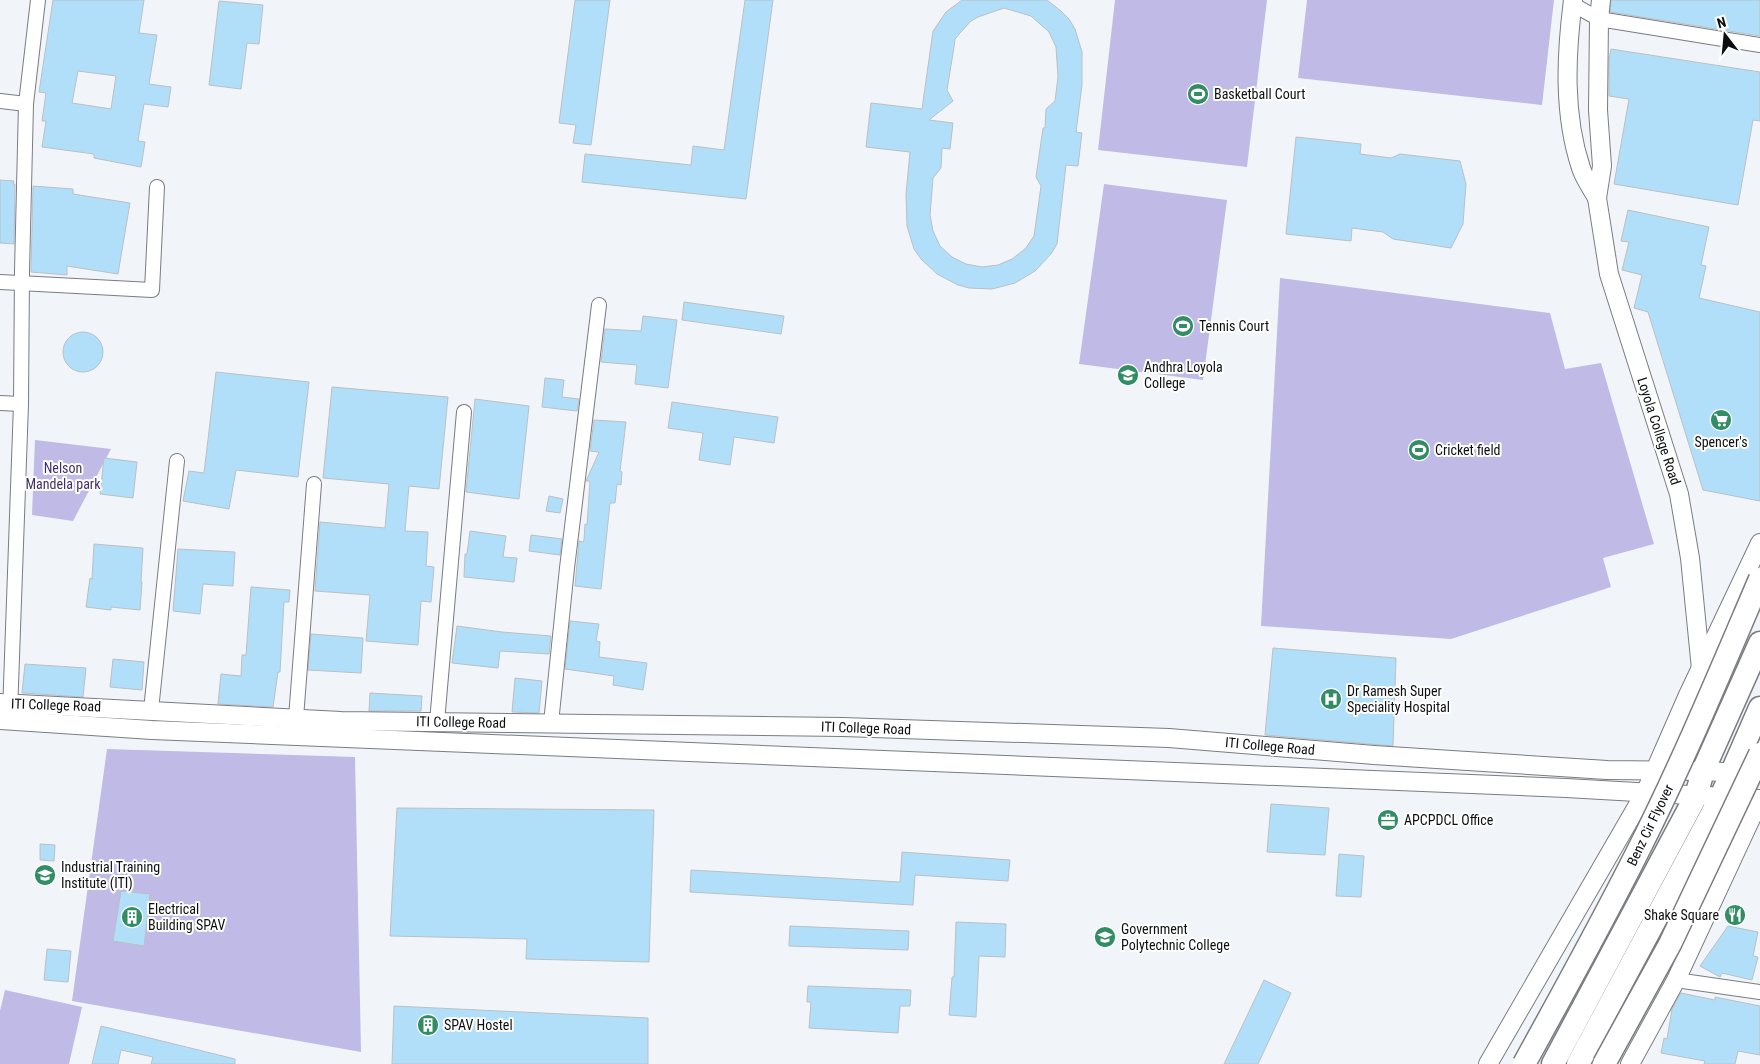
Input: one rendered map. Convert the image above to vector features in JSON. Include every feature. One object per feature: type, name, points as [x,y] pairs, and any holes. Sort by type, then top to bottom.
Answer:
[{"type":"main road","name":"Benz Cir Flyover","points":[[1524,1064],[1639,850],[1688,747],[1760,579]]},
{"type":"main road","points":[[1553,1064],[1696,796],[1703,771],[1760,643]]},
{"type":"main road","points":[[1578,1064],[1721,797],[1760,708]]},
{"type":"main road","points":[[1604,1064],[1670,944],[1760,754]]},
{"type":"street","points":[[5,712],[21,404],[26,104],[38,0]]},
{"type":"street","name":"Loyola College Road","points":[[1601,0],[1598,110],[1602,166],[1597,198],[1609,274],[1679,494],[1690,558],[1701,669]]},
{"type":"street","points":[[1573,2],[1599,19],[1760,44]]},
{"type":"street","name":"Loyola College Road","points":[[1573,2],[1567,72],[1569,111],[1581,169],[1597,198]]},
{"type":"street","points":[[0,102],[26,104]]},
{"type":"street","points":[[0,282],[152,290],[157,187]]},
{"type":"street","points":[[551,724],[567,568],[599,305]]},
{"type":"street","points":[[0,403],[21,404]]},
{"type":"street","points":[[437,722],[464,412]]},
{"type":"street","points":[[151,710],[177,461]]},
{"type":"street","points":[[296,718],[314,484]]},
{"type":"street","points":[[1488,1064],[1646,791],[1760,543]]},
{"type":"street","name":"ITI College Road","points":[[5,712],[151,710],[341,721],[843,727],[1169,738],[1607,770],[1703,771],[1760,774]]},
{"type":"street","name":"ITI College Road","points":[[5,712],[143,729],[1646,791],[1760,799]]},
{"type":"street","points":[[1630,1064],[1676,980],[1760,799]]},
{"type":"street","points":[[1676,980],[1760,992]]},
{"type":"green space","points":[[1115,0],[1267,0],[1247,167],[1098,150]]},
{"type":"green space","points":[[1307,0],[1554,0],[1542,105],[1298,78]]},
{"type":"green space","points":[[1104,184],[1227,200],[1203,380],[1079,364]]},
{"type":"green space","points":[[1280,278],[1550,313],[1565,369],[1601,363],[1654,544],[1603,558],[1611,587],[1451,639],[1261,626]]},
{"type":"green space","name":"Nelson Mandela park","points":[[35,440],[111,449],[73,521],[32,515]]},
{"type":"green space","points":[[107,749],[355,757],[361,1052],[72,1001]]},
{"type":"green space","points":[[5,990],[82,1007],[69,1064],[0,1064],[0,1011]]},
{"type":"building","points":[[53,0],[144,0],[139,33],[157,35],[149,84],[171,87],[168,107],[144,104],[138,141],[145,142],[141,167],[94,158],[94,154],[42,147],[46,121],[42,121],[46,93],[39,92]],"holes":[[[78,71],[116,76],[111,109],[72,103]]]},
{"type":"building","points":[[575,0],[610,0],[591,145],[573,143],[576,125],[559,123]]},
{"type":"building","points":[[745,0],[773,0],[746,199],[582,182],[585,154],[691,165],[693,146],[724,150]]},
{"type":"building","points":[[962,0],[1047,0],[1069,19],[1075,29],[1082,52],[1082,85],[1076,132],[1082,133],[1078,166],[1066,165],[1057,244],[1051,254],[1035,271],[1015,283],[992,289],[969,288],[958,285],[937,274],[921,259],[914,249],[907,226],[906,194],[910,152],[866,147],[871,103],[922,109],[933,31],[946,12]],"holes":[[[1004,8],[1031,16],[1049,32],[1056,47],[1058,77],[1055,101],[1046,109],[1045,128],[1043,128],[1036,177],[1041,186],[1034,236],[1025,249],[1012,259],[998,265],[982,267],[966,264],[952,257],[940,246],[933,231],[930,215],[933,178],[941,168],[942,148],[950,149],[953,123],[929,120],[953,101],[947,90],[955,39],[971,21]]]},
{"type":"building","points":[[1611,0],[1760,0],[1760,36],[1610,12]]},
{"type":"building","points":[[219,1],[263,5],[259,44],[247,43],[241,89],[209,85]]},
{"type":"building","points":[[1611,49],[1760,72],[1760,121],[1753,120],[1738,205],[1614,184],[1629,99],[1609,96],[1609,59]]},
{"type":"building","points":[[1296,137],[1361,144],[1360,154],[1391,158],[1400,154],[1460,161],[1466,184],[1463,224],[1451,248],[1393,239],[1383,232],[1352,228],[1351,241],[1286,234]]},
{"type":"building","points":[[0,180],[14,181],[13,184],[15,184],[14,244],[0,243]]},
{"type":"building","points":[[33,186],[73,189],[73,194],[130,203],[118,274],[67,266],[67,275],[31,272]]},
{"type":"building","points":[[1628,210],[1709,227],[1701,265],[1706,266],[1699,298],[1760,312],[1760,501],[1703,490],[1648,312],[1634,308],[1642,275],[1622,270],[1629,242],[1621,241]]},
{"type":"building","points":[[684,302],[784,316],[781,334],[682,320]]},
{"type":"building","points":[[643,316],[677,320],[668,388],[635,384],[637,365],[601,362],[605,329],[641,331]]},
{"type":"building","points":[[79,332],[87,332],[94,335],[100,341],[103,352],[100,363],[94,369],[87,372],[79,372],[72,369],[66,363],[63,356],[63,348],[66,341],[72,335]]},
{"type":"building","points":[[216,372],[309,382],[298,477],[236,470],[229,509],[183,501],[189,471],[204,473]]},
{"type":"building","points":[[545,378],[564,380],[562,397],[579,399],[577,411],[542,407]]},
{"type":"building","points":[[332,387],[448,397],[439,489],[409,486],[405,531],[428,532],[426,566],[434,567],[431,602],[421,601],[418,645],[366,641],[370,595],[315,591],[320,522],[385,528],[389,484],[323,478]]},
{"type":"building","points":[[475,399],[529,406],[519,499],[466,492]]},
{"type":"building","points":[[672,402],[778,417],[774,443],[734,437],[730,465],[699,460],[703,433],[668,428]]},
{"type":"building","points":[[594,420],[626,422],[620,471],[622,472],[621,485],[617,484],[615,503],[610,503],[601,589],[575,586],[579,541],[583,542],[584,540],[585,524],[587,525],[590,481],[586,481],[599,452],[590,451]]},
{"type":"building","points":[[104,458],[137,462],[133,498],[100,494]]},
{"type":"building","points":[[549,496],[563,499],[560,513],[546,511]]},
{"type":"building","points":[[470,531],[506,536],[503,557],[517,558],[514,582],[464,577],[465,554],[467,554]]},
{"type":"building","points":[[531,535],[562,539],[560,555],[529,551]]},
{"type":"building","points":[[94,544],[143,548],[140,610],[111,607],[111,610],[86,607],[90,578],[92,579]]},
{"type":"building","points":[[178,549],[235,552],[233,586],[203,584],[200,614],[173,611]]},
{"type":"building","points":[[251,587],[290,590],[289,602],[284,602],[280,672],[278,672],[273,707],[218,704],[221,674],[241,676],[242,655],[246,655]]},
{"type":"building","points":[[570,621],[599,624],[596,641],[600,642],[599,657],[647,663],[643,690],[613,685],[614,676],[565,669]]},
{"type":"building","points":[[457,626],[551,636],[549,654],[500,651],[498,668],[452,663]]},
{"type":"building","points":[[311,634],[363,638],[361,673],[308,670]]},
{"type":"building","name":"Dr Ramesh Super Speciality Hospital","points":[[1273,648],[1396,658],[1393,746],[1265,735]]},
{"type":"building","points":[[113,659],[144,662],[142,690],[110,687]]},
{"type":"building","points":[[25,664],[86,668],[83,697],[22,693]]},
{"type":"building","points":[[515,678],[542,681],[539,713],[512,712]]},
{"type":"building","points":[[370,693],[422,696],[421,711],[369,711]]},
{"type":"building","points":[[1271,804],[1329,808],[1325,855],[1267,852]]},
{"type":"building","points":[[397,808],[654,810],[649,962],[526,959],[527,939],[390,936]]},
{"type":"building","points":[[40,844],[55,845],[54,861],[40,860]]},
{"type":"building","points":[[902,852],[1010,860],[1008,881],[915,875],[913,905],[690,892],[691,870],[900,882]]},
{"type":"building","points":[[1339,854],[1364,856],[1361,897],[1336,896]]},
{"type":"building","name":"Electrical Building SPAV","points":[[121,891],[150,894],[144,946],[113,941]]},
{"type":"building","points":[[956,922],[1006,924],[1005,957],[979,956],[976,1017],[949,1015],[952,977],[954,977]]},
{"type":"building","points":[[790,926],[909,931],[908,950],[789,946]]},
{"type":"building","points":[[1728,926],[1758,932],[1753,956],[1758,957],[1752,980],[1722,973],[1720,977],[1700,966]]},
{"type":"building","points":[[47,949],[71,951],[68,982],[44,980]]},
{"type":"building","points":[[1264,980],[1291,993],[1258,1064],[1224,1064]]},
{"type":"building","points":[[808,986],[911,990],[910,1006],[900,1006],[898,1033],[809,1028],[811,1002],[807,1002]]},
{"type":"building","points":[[1681,993],[1715,1000],[1715,997],[1760,1006],[1760,1055],[1738,1051],[1735,1064],[1704,1064],[1705,1061],[1661,1053],[1664,1038],[1667,1039],[1672,1009]]},
{"type":"building","points":[[394,1006],[648,1018],[648,1064],[392,1064]]},
{"type":"building","points":[[101,1026],[235,1059],[235,1064],[151,1064],[153,1057],[121,1050],[118,1064],[92,1064]]},
{"type":"place","name":"Basketball Court","points":[[1198,94]]},
{"type":"place","name":"Tennis Court","points":[[1183,326]]},
{"type":"place","name":"Andhra Loyola College","points":[[1128,375]]},
{"type":"place","name":"Spencer's","points":[[1721,420]]},
{"type":"place","name":"Cricket field","points":[[1419,450]]},
{"type":"place","name":"Dr Ramesh Super Speciality Hospital","points":[[1331,699]]},
{"type":"place","name":"APCPDCL Office","points":[[1388,820]]},
{"type":"place","name":"Industrial Training Institute (ITI)","points":[[45,875]]},
{"type":"place","name":"Shake Square","points":[[1735,915]]},
{"type":"place","name":"Electrical Building SPAV","points":[[132,917]]},
{"type":"place","name":"Government Polytechnic College","points":[[1105,937]]},
{"type":"place","name":"SPAV Hostel","points":[[428,1025]]}]
